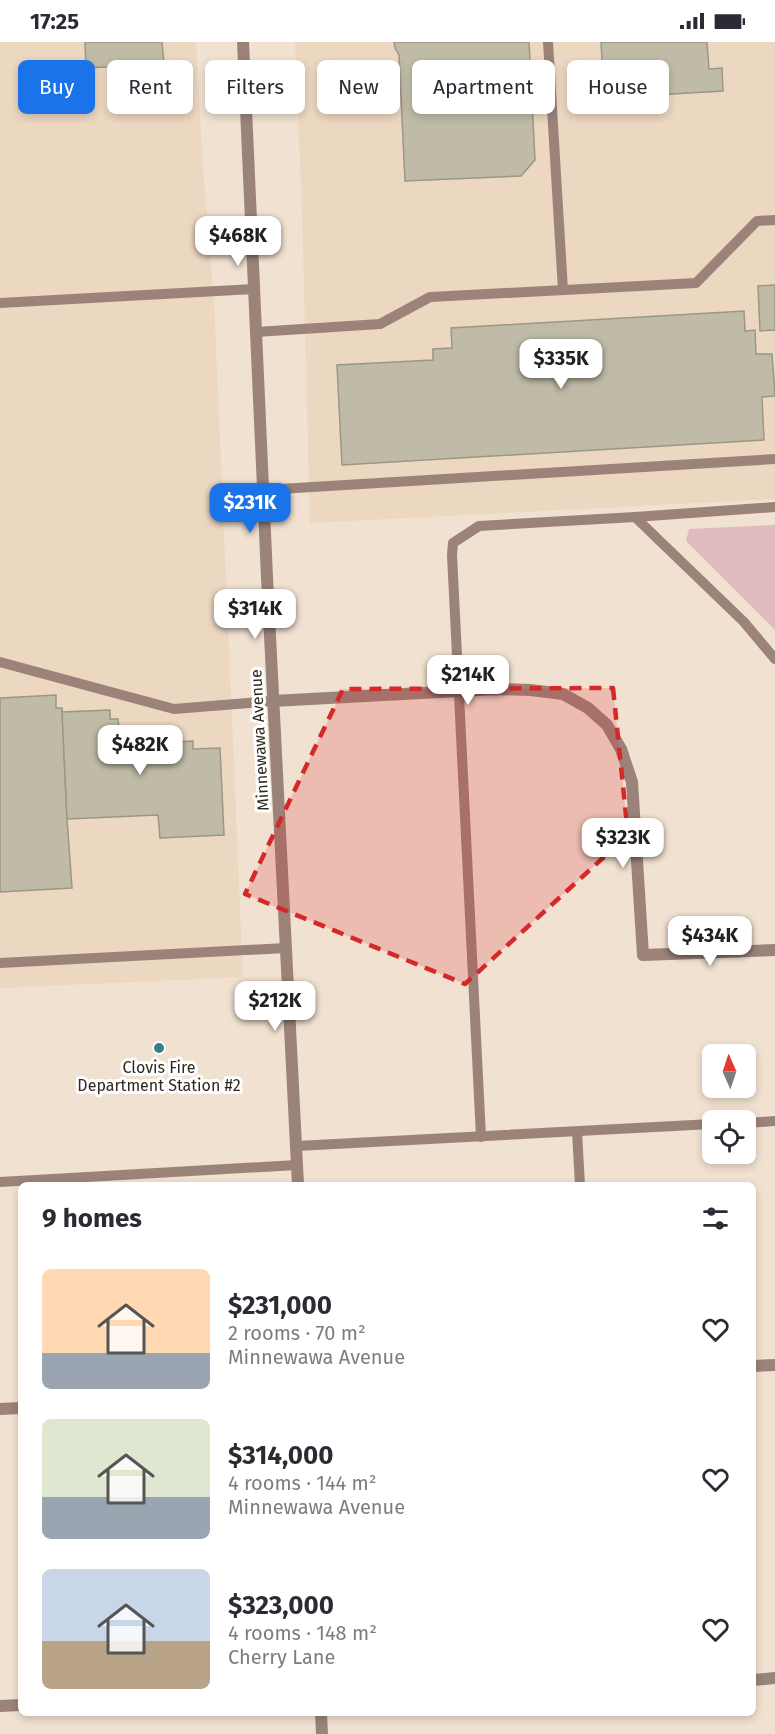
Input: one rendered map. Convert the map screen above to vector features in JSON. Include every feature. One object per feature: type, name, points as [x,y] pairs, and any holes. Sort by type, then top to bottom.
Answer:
[{"type":"street","name":"Minnewawa Avenue","points":[[243,42],[298,1182]]},
{"type":"street","points":[[273,701],[496,689],[563,694],[588,708],[607,725],[621,749],[632,782],[643,955],[775,950]]},
{"type":"street","points":[[756,1366],[775,1365]]},
{"type":"street","points":[[0,1409],[18,1408]]},
{"type":"street","points":[[756,1680],[775,1678]]},
{"type":"street","points":[[0,1706],[18,1705]]},
{"type":"street","points":[[321,1716],[322,1734]]},
{"type":"lane","points":[[548,42],[563,290]]},
{"type":"lane","points":[[256,332],[380,324],[430,297],[696,283],[757,221],[775,220]]},
{"type":"lane","points":[[0,303],[254,289]]},
{"type":"lane","points":[[263,490],[775,459]]},
{"type":"lane","points":[[481,1137],[453,543],[479,526],[775,507]]},
{"type":"lane","points":[[635,517],[744,622],[775,659]]},
{"type":"lane","points":[[0,662],[174,709],[273,701]]},
{"type":"lane","points":[[0,963],[286,948]]},
{"type":"lane","points":[[756,1122],[775,1121]]},
{"type":"lane","points":[[297,1146],[702,1125]]},
{"type":"lane","points":[[577,1132],[580,1182]]},
{"type":"lane","points":[[0,1182],[297,1165]]},
{"type":"highlighted area","points":[[613,688],[628,835],[465,984],[245,894],[343,689]]},
{"type":"shaded area","points":[[0,42],[196,42],[214,301],[243,977],[0,988]]},
{"type":"shaded area","points":[[295,42],[775,42],[775,499],[310,523],[298,114],[305,114],[305,60],[296,60]]},
{"type":"shaded area","points":[[775,525],[775,630],[686,541],[689,529]]},
{"type":"building","points":[[85,42],[162,42],[164,60],[107,60],[107,67],[95,68],[95,60],[86,60]]},
{"type":"building","points":[[394,42],[529,42],[530,60],[412,60],[412,114],[533,114],[535,160],[521,176],[405,181],[400,60]]},
{"type":"building","points":[[601,42],[707,42],[709,69],[722,68],[723,91],[669,94],[669,60],[602,60]]},
{"type":"building","points":[[775,285],[775,330],[760,331],[758,286]]},
{"type":"building","points":[[744,311],[745,331],[755,330],[756,354],[772,354],[775,396],[762,397],[764,440],[342,465],[337,365],[433,360],[433,349],[452,348],[451,328]]},
{"type":"building","points":[[56,695],[56,708],[62,708],[72,888],[0,892],[0,698]]},
{"type":"building","points":[[110,710],[110,719],[118,719],[119,727],[150,726],[151,734],[159,734],[160,743],[193,741],[193,749],[220,748],[224,835],[160,838],[158,815],[67,819],[62,712]]},
{"type":"place","name":"Clovis Fire Department Station #2","points":[[159,1048]]}]
